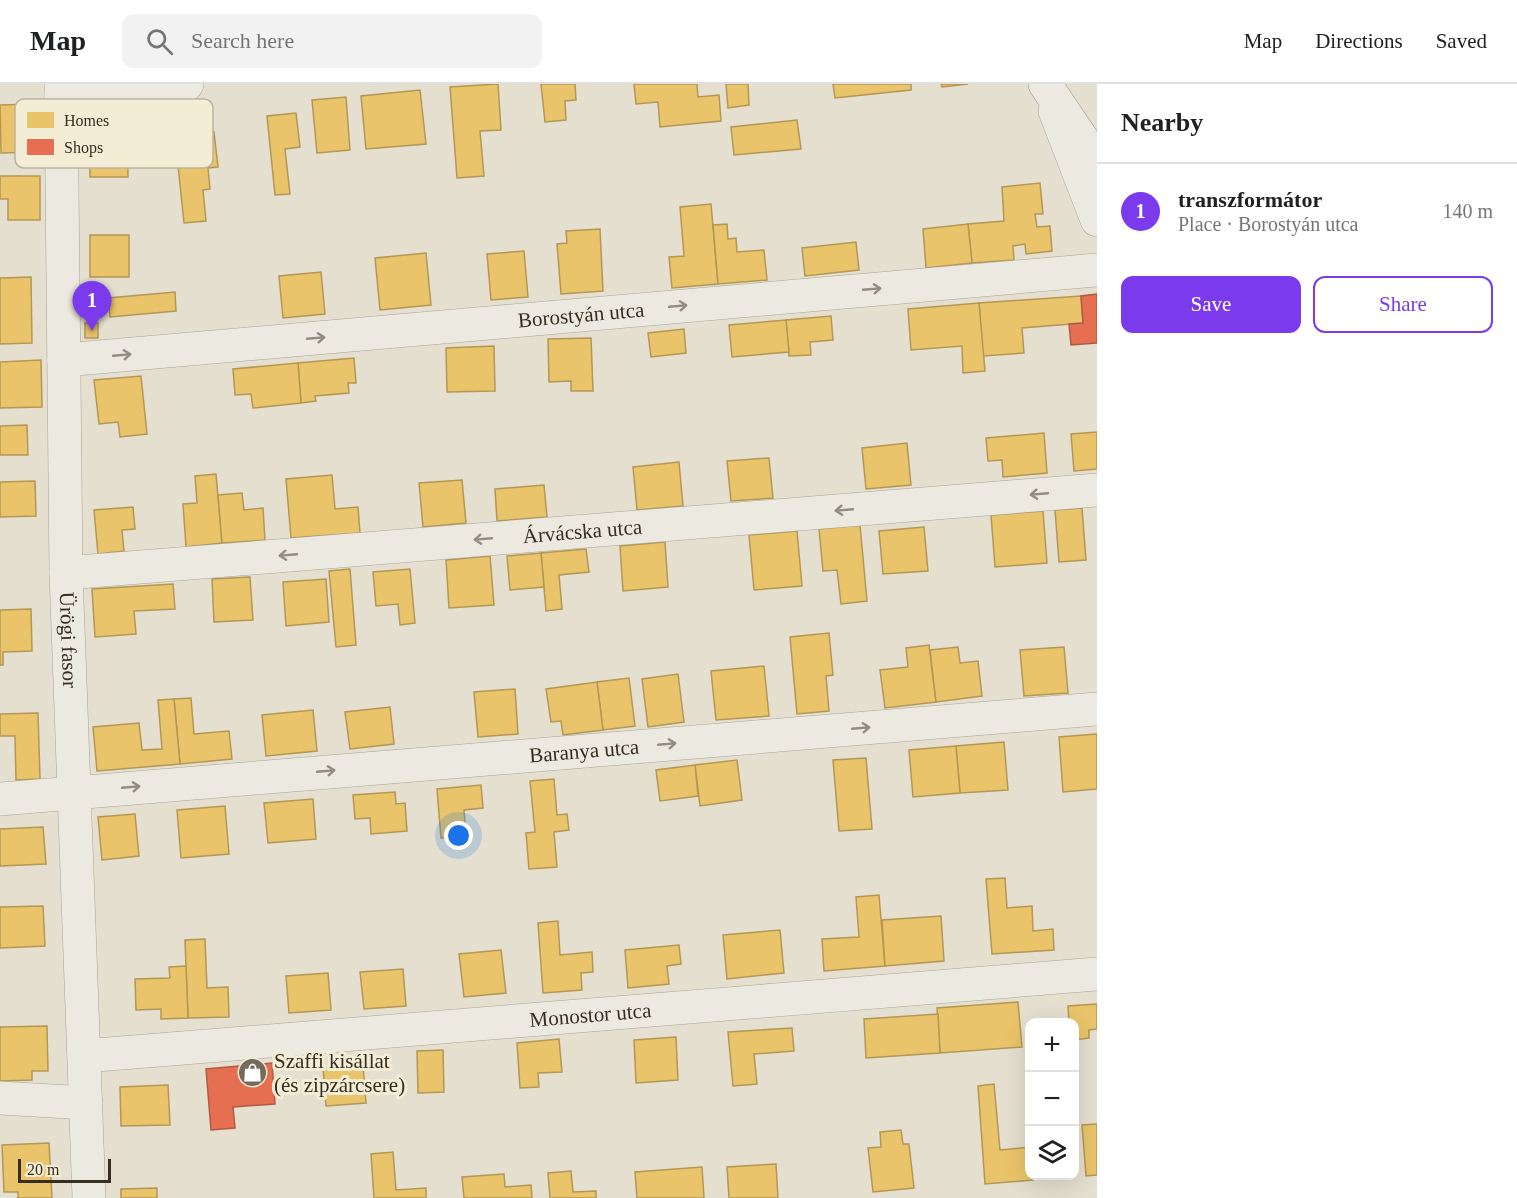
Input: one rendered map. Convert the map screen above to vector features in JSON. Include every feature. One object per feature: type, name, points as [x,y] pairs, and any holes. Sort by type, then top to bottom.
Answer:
[{"type":"street","points":[[61,90],[187,84]]},
{"type":"street","points":[[1045,85],[1097,161]]},
{"type":"street","points":[[1045,85],[1097,220]]},
{"type":"street","name":"Ürögi fasor","points":[[62,168],[66,573],[89,1198]]},
{"type":"street","name":"Borostyán utca","points":[[64,360],[1097,270]]},
{"type":"street","name":"Árvácska utca","points":[[66,573],[1097,490]]},
{"type":"street","name":"Baranya utca","points":[[0,799],[1097,709]]},
{"type":"street","name":"Monostor utca","points":[[84,1056],[1097,974]]},
{"type":"street","points":[[0,1098],[86,1103]]},
{"type":"building: Homes","points":[[498,84],[501,130],[480,131],[484,176],[457,178],[450,87]]},
{"type":"building: Homes","points":[[541,84],[575,84],[576,100],[565,101],[566,120],[545,122]]},
{"type":"building: Homes","points":[[634,84],[697,84],[698,97],[719,95],[721,121],[660,127],[658,102],[636,104]]},
{"type":"building: Homes","points":[[726,84],[748,84],[749,105],[728,108]]},
{"type":"building: Homes","points":[[833,84],[911,84],[911,90],[835,98]]},
{"type":"building: Homes","points":[[941,84],[968,84],[942,87]]},
{"type":"building: Homes","points":[[420,90],[426,144],[366,149],[361,96]]},
{"type":"building: Homes","points":[[346,97],[350,150],[317,153],[312,100]]},
{"type":"building: Homes","points":[[0,105],[15,105],[15,153],[1,153]]},
{"type":"building: Homes","points":[[296,113],[300,147],[285,149],[290,194],[275,195],[267,116]]},
{"type":"building: Homes","points":[[797,120],[801,149],[734,155],[731,127]]},
{"type":"building: Homes","points":[[213,132],[218,167],[213,168]]},
{"type":"building: Homes","points":[[90,168],[128,168],[128,177],[90,177]]},
{"type":"building: Homes","points":[[178,168],[208,168],[210,189],[203,190],[206,221],[184,223]]},
{"type":"building: Homes","points":[[0,176],[40,176],[40,220],[8,220],[8,199],[0,199]]},
{"type":"building: Homes","points":[[1040,183],[1043,214],[1035,214],[1037,227],[1050,226],[1052,251],[1026,254],[1025,244],[1013,246],[1014,260],[972,263],[968,224],[1004,221],[1002,187]]},
{"type":"building: Homes","points":[[711,204],[718,284],[672,288],[669,257],[684,256],[680,207]]},
{"type":"building: Homes","points":[[727,224],[728,239],[736,238],[737,252],[764,250],[767,280],[718,284],[713,225]]},
{"type":"building: Homes","points":[[968,224],[972,263],[926,268],[923,229]]},
{"type":"building: Homes","points":[[600,229],[603,291],[561,294],[557,244],[567,243],[566,231]]},
{"type":"building: Homes","points":[[90,235],[129,235],[129,277],[90,277]]},
{"type":"building: Homes","points":[[856,242],[859,270],[805,276],[802,248]]},
{"type":"building: Homes","points":[[524,251],[528,297],[491,300],[487,254]]},
{"type":"building: Homes","points":[[426,253],[431,305],[380,310],[375,258]]},
{"type":"building: Homes","points":[[321,272],[325,314],[283,318],[279,276]]},
{"type":"building: Homes","points":[[31,277],[32,343],[0,344],[0,278]]},
{"type":"building: Homes","points":[[175,292],[176,311],[110,317],[108,298]]},
{"type":"building: Homes","points":[[1081,296],[1083,323],[1022,328],[1024,353],[983,356],[979,303]]},
{"type":"building: Homes","points":[[979,303],[985,371],[963,373],[962,346],[911,350],[908,309]]},
{"type":"building: Homes","points":[[831,316],[833,340],[810,342],[811,355],[789,356],[786,320]]},
{"type":"building: Homes","points":[[786,320],[789,352],[732,357],[729,325]]},
{"type":"building: Homes","points":[[85,323],[98,323],[98,338],[85,338]]},
{"type":"building: Homes","points":[[684,329],[686,353],[651,357],[648,333]]},
{"type":"building: Homes","points":[[591,338],[593,391],[571,391],[571,381],[549,382],[548,339]]},
{"type":"building: Homes","points":[[494,346],[495,391],[447,392],[446,348]]},
{"type":"building: Homes","points":[[354,358],[356,383],[348,383],[349,393],[315,396],[316,401],[301,403],[298,363]]},
{"type":"building: Homes","points":[[41,360],[42,407],[0,408],[0,362]]},
{"type":"building: Homes","points":[[298,363],[301,403],[253,408],[251,394],[235,395],[233,369]]},
{"type":"building: Homes","points":[[141,376],[147,434],[120,437],[118,422],[99,424],[94,380]]},
{"type":"building: Homes","points":[[27,425],[28,455],[0,455],[0,426]]},
{"type":"building: Homes","points":[[1097,432],[1097,469],[1074,471],[1071,434]]},
{"type":"building: Homes","points":[[1044,433],[1047,473],[1003,477],[1002,460],[988,461],[986,438]]},
{"type":"building: Homes","points":[[907,443],[911,485],[866,489],[862,448]]},
{"type":"building: Homes","points":[[769,458],[773,498],[731,501],[727,461]]},
{"type":"building: Homes","points":[[679,462],[683,506],[637,510],[633,467]]},
{"type":"building: Homes","points":[[216,474],[222,543],[186,547],[183,504],[197,503],[195,476]]},
{"type":"building: Homes","points":[[332,475],[335,509],[358,507],[360,533],[291,538],[286,479]]},
{"type":"building: Homes","points":[[462,480],[466,523],[423,527],[419,483]]},
{"type":"building: Homes","points":[[35,481],[36,516],[0,517],[0,482]]},
{"type":"building: Homes","points":[[544,485],[547,517],[497,521],[495,489]]},
{"type":"building: Homes","points":[[242,493],[244,510],[263,508],[265,540],[222,543],[218,495]]},
{"type":"building: Homes","points":[[133,507],[135,529],[122,530],[124,551],[98,554],[94,510]]},
{"type":"building: Homes","points":[[1082,508],[1086,560],[1059,562],[1055,510]]},
{"type":"building: Homes","points":[[1043,511],[1047,563],[995,567],[991,515]]},
{"type":"building: Homes","points":[[860,525],[867,601],[841,604],[837,570],[823,571],[819,529]]},
{"type":"building: Homes","points":[[924,527],[928,571],[883,574],[879,531]]},
{"type":"building: Homes","points":[[797,531],[802,586],[754,590],[749,535]]},
{"type":"building: Homes","points":[[665,542],[668,587],[623,591],[620,546]]},
{"type":"building: Homes","points":[[586,549],[589,572],[559,575],[562,609],[546,611],[541,553]]},
{"type":"building: Homes","points":[[541,553],[544,587],[510,590],[507,556]]},
{"type":"building: Homes","points":[[490,556],[494,605],[449,608],[446,560]]},
{"type":"building: Homes","points":[[350,569],[356,645],[336,647],[329,571]]},
{"type":"building: Homes","points":[[410,569],[415,623],[400,625],[398,604],[376,606],[373,572]]},
{"type":"building: Homes","points":[[250,577],[253,620],[214,622],[212,579]]},
{"type":"building: Homes","points":[[326,579],[329,622],[286,626],[283,582]]},
{"type":"building: Homes","points":[[173,584],[175,609],[134,611],[136,634],[95,637],[92,589]]},
{"type":"building: Homes","points":[[31,609],[32,651],[3,652],[3,665],[0,665],[0,610]]},
{"type":"building: Homes","points":[[829,633],[833,675],[826,676],[829,711],[797,714],[790,637]]},
{"type":"building: Homes","points":[[929,645],[936,702],[885,708],[880,670],[908,667],[906,648]]},
{"type":"building: Homes","points":[[958,647],[960,663],[978,661],[982,696],[936,702],[930,650]]},
{"type":"building: Homes","points":[[1064,647],[1068,693],[1024,696],[1020,650]]},
{"type":"building: Homes","points":[[764,666],[769,716],[716,720],[711,671]]},
{"type":"building: Homes","points":[[678,674],[684,722],[648,727],[642,679]]},
{"type":"building: Homes","points":[[629,678],[635,726],[603,730],[597,682]]},
{"type":"building: Homes","points":[[597,682],[603,730],[563,735],[561,721],[551,722],[546,689]]},
{"type":"building: Homes","points":[[515,689],[518,734],[478,737],[474,692]]},
{"type":"building: Homes","points":[[191,698],[194,734],[229,731],[232,759],[180,764],[174,699]]},
{"type":"building: Homes","points":[[174,699],[180,764],[97,771],[93,727],[139,723],[142,750],[162,749],[158,700]]},
{"type":"building: Homes","points":[[390,707],[394,744],[350,749],[345,712]]},
{"type":"building: Homes","points":[[313,710],[317,751],[266,756],[262,715]]},
{"type":"building: Homes","points":[[38,713],[40,779],[16,780],[15,736],[0,736],[0,714]]},
{"type":"building: Homes","points":[[1097,734],[1097,789],[1063,792],[1059,737]]},
{"type":"building: Homes","points":[[1004,742],[1008,790],[960,793],[956,746]]},
{"type":"building: Homes","points":[[956,746],[960,793],[913,797],[909,750]]},
{"type":"building: Homes","points":[[866,758],[872,829],[839,831],[833,760]]},
{"type":"building: Homes","points":[[737,760],[742,800],[700,806],[695,765]]},
{"type":"building: Homes","points":[[695,765],[698,796],[660,801],[656,770]]},
{"type":"building: Homes","points":[[554,779],[557,815],[567,814],[569,830],[554,832],[557,867],[529,869],[526,833],[535,832],[530,781]]},
{"type":"building: Homes","points":[[481,785],[483,808],[464,810],[466,836],[441,838],[437,789]]},
{"type":"building: Homes","points":[[395,792],[396,804],[405,803],[407,831],[371,834],[370,818],[355,819],[353,795]]},
{"type":"building: Homes","points":[[313,799],[316,839],[268,843],[264,803]]},
{"type":"building: Homes","points":[[225,806],[229,854],[181,858],[177,810]]},
{"type":"building: Homes","points":[[135,814],[139,856],[102,860],[98,817]]},
{"type":"building: Homes","points":[[43,827],[46,864],[0,866],[0,829]]},
{"type":"building: Homes","points":[[1005,878],[1007,908],[1032,906],[1033,931],[1053,929],[1054,950],[992,954],[986,879]]},
{"type":"building: Homes","points":[[879,895],[885,966],[824,971],[822,939],[859,937],[856,897]]},
{"type":"building: Homes","points":[[43,906],[45,946],[0,948],[0,907]]},
{"type":"building: Homes","points":[[941,916],[944,961],[885,966],[882,920]]},
{"type":"building: Homes","points":[[558,921],[560,955],[592,952],[593,972],[581,973],[582,990],[543,993],[538,923]]},
{"type":"building: Homes","points":[[780,930],[784,973],[727,979],[723,935]]},
{"type":"building: Homes","points":[[205,939],[207,988],[228,987],[229,1017],[188,1018],[185,940]]},
{"type":"building: Homes","points":[[679,945],[681,964],[667,966],[669,984],[628,988],[625,950]]},
{"type":"building: Homes","points":[[501,950],[506,993],[464,997],[459,954]]},
{"type":"building: Homes","points":[[186,966],[188,1018],[161,1019],[161,1009],[136,1010],[135,979],[170,978],[169,967]]},
{"type":"building: Homes","points":[[403,969],[406,1006],[364,1009],[360,972]]},
{"type":"building: Homes","points":[[328,973],[331,1010],[289,1013],[286,976]]},
{"type":"building: Homes","points":[[1018,1002],[1022,1047],[940,1053],[937,1008]]},
{"type":"building: Homes","points":[[1097,1004],[1097,1029],[1089,1030],[1089,1038],[1079,1039],[1079,1018],[1069,1018],[1068,1006]]},
{"type":"building: Homes","points":[[938,1014],[940,1053],[866,1058],[864,1019]]},
{"type":"building: Homes","points":[[47,1026],[48,1071],[32,1071],[32,1080],[0,1081],[0,1027]]},
{"type":"building: Homes","points":[[792,1028],[794,1051],[754,1054],[757,1084],[733,1086],[728,1032]]},
{"type":"building: Homes","points":[[676,1037],[678,1080],[636,1083],[634,1040]]},
{"type":"building: Homes","points":[[559,1039],[562,1072],[538,1073],[539,1087],[520,1088],[517,1043]]},
{"type":"building: Homes","points":[[443,1050],[444,1092],[418,1093],[417,1051]]},
{"type":"building: Homes","points":[[363,1065],[366,1103],[326,1106],[323,1068]]},
{"type":"building: Homes","points":[[994,1084],[1000,1150],[1025,1148],[1025,1180],[1033,1180],[985,1184],[978,1086]]},
{"type":"building: Homes","points":[[168,1085],[170,1125],[121,1126],[120,1087]]},
{"type":"building: Homes","points":[[1097,1124],[1097,1175],[1086,1176],[1082,1125]]},
{"type":"building: Homes","points":[[901,1130],[903,1144],[909,1144],[914,1188],[873,1192],[868,1148],[881,1147],[880,1132]]},
{"type":"building: Homes","points":[[49,1143],[52,1198],[18,1198],[18,1192],[4,1192],[2,1145]]},
{"type":"building: Homes","points":[[393,1152],[396,1190],[426,1188],[426,1198],[374,1198],[371,1154]]},
{"type":"building: Homes","points":[[776,1164],[778,1198],[729,1198],[727,1167]]},
{"type":"building: Homes","points":[[702,1167],[704,1198],[637,1198],[635,1172]]},
{"type":"building: Homes","points":[[571,1171],[573,1192],[596,1191],[596,1198],[550,1198],[548,1173]]},
{"type":"building: Homes","points":[[504,1174],[505,1187],[531,1185],[532,1198],[464,1198],[462,1177]]},
{"type":"building: Homes","points":[[157,1188],[157,1198],[121,1198],[121,1189]]},
{"type":"building: Shops","points":[[1097,294],[1097,343],[1071,345],[1069,324],[1083,323],[1081,296]]},
{"type":"building: Shops","points":[[272,1063],[275,1104],[233,1107],[235,1128],[211,1130],[206,1069]]},
{"type":"place","name":"transzformátor","points":[[92,331]]},
{"type":"place","name":"Szaffi kisállat (és zipzárcsere)","points":[[253,1073]]}]
